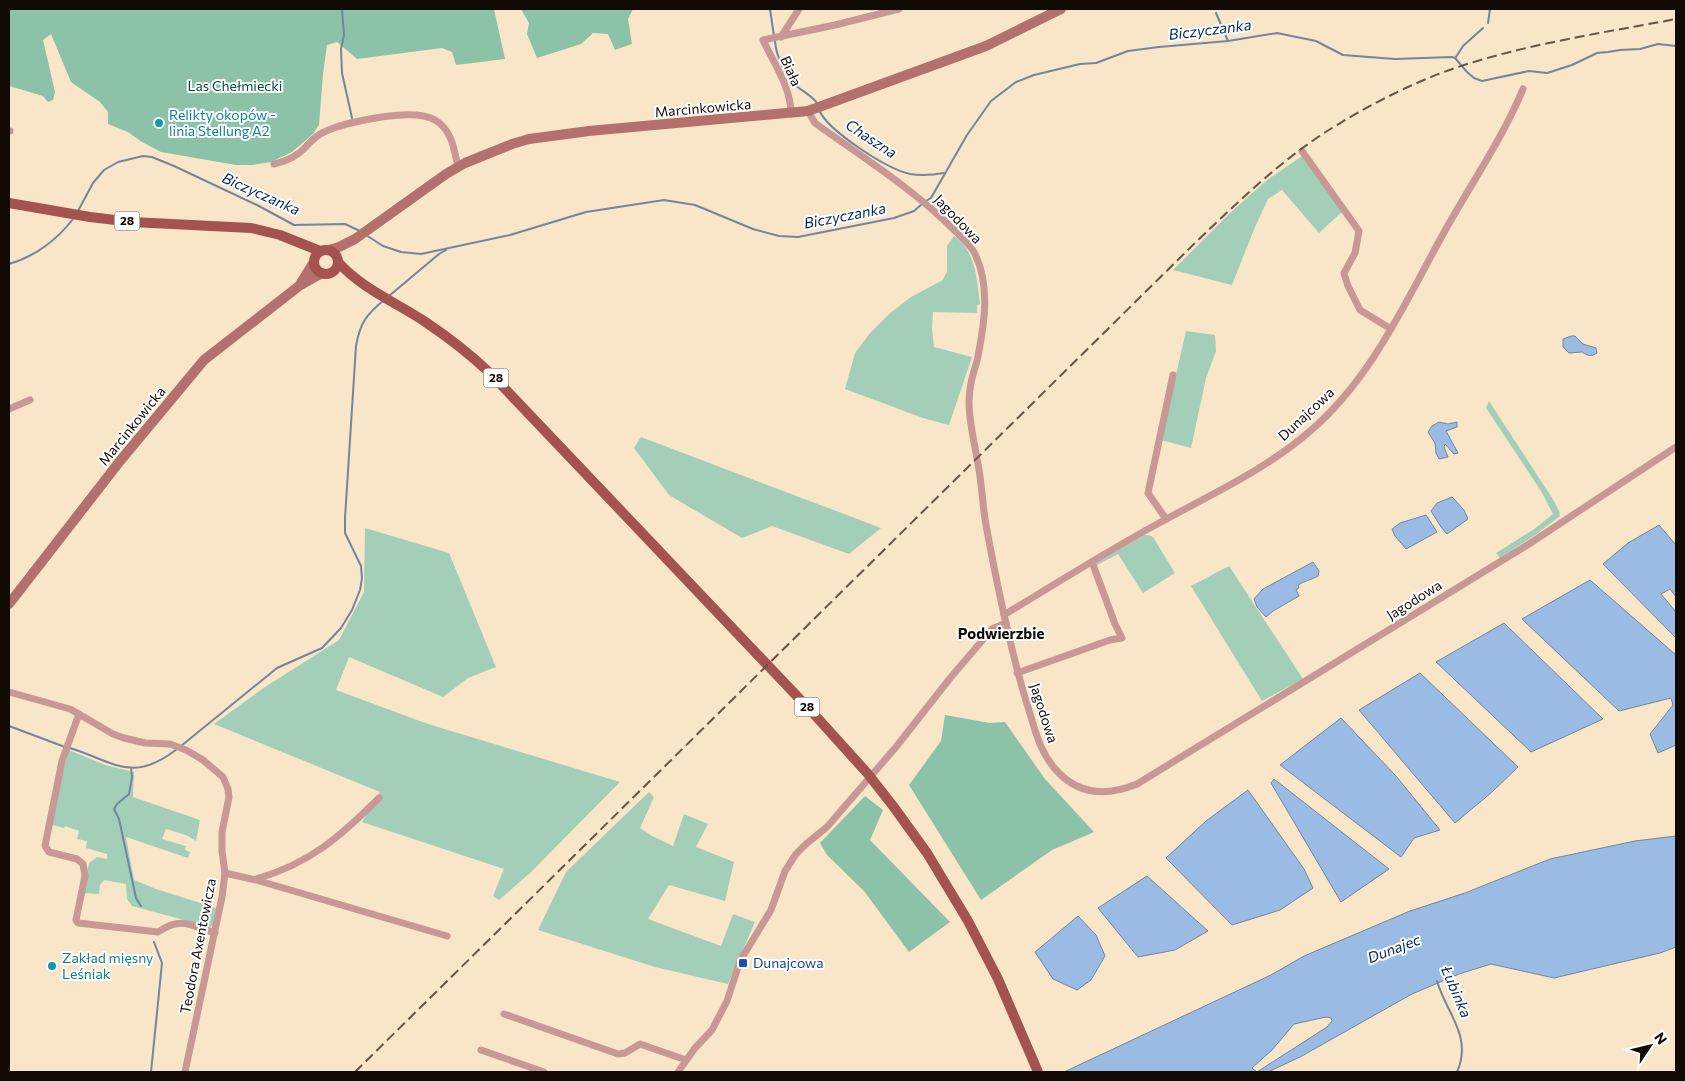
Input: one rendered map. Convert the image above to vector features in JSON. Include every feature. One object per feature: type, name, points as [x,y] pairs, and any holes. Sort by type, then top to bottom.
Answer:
[{"type":"main road","name":"28","points":[[9,203],[90,217],[140,222],[251,228],[273,233],[298,243],[319,256],[334,253],[338,261],[359,282],[424,321],[472,356],[524,407],[600,490],[717,610],[868,774],[927,853],[956,899],[985,953],[1038,1072]]},
{"type":"main road","points":[[319,256],[317,270],[327,273],[336,268],[338,261]]},
{"type":"main road","name":"28","points":[[327,273],[359,282]]},
{"type":"street","name":"Biała","points":[[791,114],[791,103],[773,38],[798,9]]},
{"type":"street","points":[[773,38],[899,9]]},
{"type":"street","name":"Marcinkowicka","points":[[299,286],[319,256],[355,239],[458,167],[502,148],[529,139],[589,131],[791,114],[815,109],[986,46],[1061,9]]},
{"type":"street","name":"Dunajcowa","points":[[1004,615],[1092,562],[1286,451],[1311,431],[1336,407],[1369,365],[1391,329],[1499,137],[1523,89]]},
{"type":"street","name":"Jagodowa","points":[[815,109],[815,123],[932,208],[975,253],[981,270],[985,311],[981,340],[971,382],[970,420],[986,524],[1004,615],[1036,737],[1042,750],[1058,772],[1076,786],[1104,792],[1121,790],[1142,781],[1529,544],[1676,447]]},
{"type":"street","points":[[274,164],[290,159],[298,154],[314,138],[326,131],[351,122],[397,116],[428,118],[440,124],[452,140],[458,167]]},
{"type":"street","points":[[1302,151],[1359,231],[1355,253],[1344,273],[1360,310],[1391,329]]},
{"type":"street","name":"Marcinkowicka","points":[[338,261],[355,239]]},
{"type":"street","name":"Marcinkowicka","points":[[9,604],[120,461],[204,360],[299,286],[327,273]]},
{"type":"street","points":[[1166,519],[1148,493],[1173,375]]},
{"type":"street","points":[[9,409],[30,400]]},
{"type":"street","points":[[1018,673],[1110,640],[1122,638],[1092,562]]},
{"type":"street","points":[[678,1072],[712,1030],[727,1001],[740,961],[771,910],[785,870],[796,854],[827,827],[874,773],[992,629],[1006,623]]},
{"type":"street","name":"Teodora Axentowicza","points":[[9,692],[70,710],[124,738],[176,746],[203,760],[223,777],[228,788],[229,797],[222,842],[222,863],[225,873],[215,933],[185,1072]]},
{"type":"street","points":[[79,714],[66,748],[57,781],[46,846],[49,852],[77,859],[83,864],[85,876],[76,920],[78,923],[158,932],[169,924],[176,922],[186,923],[215,933]]},
{"type":"street","points":[[256,880],[279,873],[304,860],[344,831],[379,798]]},
{"type":"street","points":[[225,873],[256,880],[448,936]]},
{"type":"street","points":[[504,1014],[618,1054],[626,1053],[640,1044],[686,1060]]},
{"type":"street","points":[[481,1050],[544,1072]]},
{"type":"green space","name":"Las Chełmiecki","points":[[9,9],[494,9],[505,59],[456,65],[452,52],[442,48],[357,59],[337,42],[327,45],[319,125],[313,134],[292,152],[271,162],[236,165],[161,152],[128,132],[108,124],[108,112],[100,102],[71,82],[51,34],[43,40],[55,92],[53,100],[48,102],[43,96],[9,86]]},
{"type":"green space","points":[[521,9],[633,9],[628,19],[632,44],[615,50],[608,34],[593,33],[581,44],[537,58],[527,34],[529,23]]},
{"type":"green space","points":[[1302,156],[1342,212],[1319,233],[1282,190],[1268,199],[1232,285],[1173,270],[1231,212],[1267,180]]},
{"type":"green space","points":[[954,236],[961,242],[971,258],[980,304],[977,305],[977,313],[933,312],[934,347],[972,357],[949,425],[923,418],[845,389],[855,353],[870,333],[889,314],[911,297],[943,280],[947,271],[947,246]]},
{"type":"green space","points":[[1186,331],[1215,335],[1216,351],[1206,378],[1191,448],[1161,440]]},
{"type":"green space","points":[[1489,401],[1554,501],[1560,516],[1500,558],[1496,553],[1533,530],[1553,514],[1541,491],[1486,408]]},
{"type":"green space","points":[[641,437],[881,528],[849,554],[772,526],[742,538],[669,495],[634,448]]},
{"type":"green space","points":[[365,528],[449,553],[496,667],[468,678],[443,697],[349,657],[336,690],[428,724],[620,782],[530,873],[499,900],[493,896],[504,869],[362,822],[380,792],[214,724],[265,687],[339,640],[364,592]]},
{"type":"green space","points":[[1145,535],[1153,537],[1175,573],[1143,593],[1118,554],[1095,566],[1097,562]]},
{"type":"green space","points":[[1229,566],[1303,679],[1262,701],[1191,586]]},
{"type":"green space","points":[[945,715],[990,723],[1005,722],[1045,779],[1094,832],[1052,850],[981,900],[909,785],[941,741]]},
{"type":"green space","points":[[69,750],[105,765],[134,772],[133,797],[200,820],[196,841],[186,835],[166,829],[162,839],[186,846],[185,850],[190,852],[188,858],[126,837],[134,880],[216,908],[214,925],[210,927],[132,906],[127,899],[126,884],[104,880],[100,885],[99,894],[82,893],[89,863],[97,857],[107,859],[107,854],[86,848],[87,841],[77,839],[79,831],[65,826],[64,828],[52,825],[55,799]]},
{"type":"green space","points":[[649,792],[654,797],[640,828],[673,846],[684,814],[708,824],[696,847],[734,862],[725,901],[669,885],[648,919],[721,946],[733,914],[755,922],[728,984],[655,967],[538,930],[566,872]]},
{"type":"green space","points":[[865,796],[883,810],[870,840],[950,922],[909,952],[864,891],[827,855],[820,843]]},
{"type":"water","points":[[1575,336],[1583,344],[1596,348],[1597,353],[1590,356],[1582,352],[1569,353],[1563,347],[1563,339]]},
{"type":"water","points":[[1439,422],[1448,424],[1457,422],[1457,427],[1446,431],[1458,453],[1454,454],[1445,444],[1444,447],[1448,457],[1439,459],[1435,443],[1428,432],[1432,426]]},
{"type":"water","points":[[1452,497],[1464,510],[1468,519],[1447,534],[1431,511],[1437,503]]},
{"type":"water","points":[[1426,515],[1437,532],[1406,549],[1395,536],[1392,529],[1400,523]]},
{"type":"water","points":[[1659,525],[1676,545],[1676,597],[1670,589],[1661,594],[1676,612],[1676,638],[1603,564],[1628,543]]},
{"type":"water","points":[[1313,562],[1319,571],[1318,576],[1298,585],[1299,588],[1296,590],[1299,596],[1266,617],[1257,607],[1254,599],[1263,589]]},
{"type":"water","points":[[1590,580],[1676,655],[1676,745],[1658,753],[1650,734],[1673,705],[1671,698],[1619,711],[1522,619]]},
{"type":"water","points":[[1504,623],[1603,719],[1531,752],[1436,662]]},
{"type":"water","points":[[1420,673],[1518,767],[1455,823],[1359,710]]},
{"type":"water","points":[[1341,718],[1396,776],[1440,830],[1414,838],[1401,857],[1280,765]]},
{"type":"water","points":[[1274,779],[1389,869],[1341,902],[1271,783]]},
{"type":"water","points":[[1248,790],[1304,869],[1313,888],[1280,910],[1232,925],[1166,858],[1206,821]]},
{"type":"water","name":"Dunajec","points":[[1676,836],[1676,947],[1660,953],[1554,978],[1491,964],[1459,974],[1412,994],[1300,1057],[1268,1072],[1257,1072],[1064,1072],[1271,975],[1304,956],[1410,911],[1465,893],[1550,859],[1635,841]],"holes":[[[1326,1017],[1331,1018],[1332,1021],[1327,1027],[1257,1072],[1252,1068],[1272,1050],[1294,1024]]]},
{"type":"water","points":[[1147,876],[1208,931],[1175,950],[1138,957],[1098,908]]},
{"type":"water","points":[[1078,916],[1096,935],[1105,956],[1091,980],[1077,990],[1053,979],[1035,952]]},
{"type":"waterway","points":[[342,9],[344,35],[341,49],[342,73],[352,118]]},
{"type":"waterway","name":"Chaszna","points":[[770,9],[774,36]]},
{"type":"waterway","points":[[1488,23],[1490,9]]},
{"type":"waterway","points":[[1216,13],[1228,41]]},
{"type":"waterway","points":[[1456,57],[1463,46],[1483,28]]},
{"type":"waterway","name":"Biczyczanka","points":[[926,201],[931,198],[967,135],[991,101],[1016,82],[1034,75],[1080,64],[1096,63],[1128,51],[1228,41],[1277,33],[1316,41],[1343,55],[1395,59],[1452,57],[1474,78],[1482,81],[1529,71],[1547,73],[1572,65],[1597,53],[1640,49],[1658,44],[1676,46]]},
{"type":"waterway","name":"Chaszna","points":[[775,41],[779,58],[787,75],[795,85],[817,103]]},
{"type":"waterway","name":"Chaszna","points":[[819,110],[825,119],[846,138],[887,165],[914,175],[944,173]]},
{"type":"waterway","name":"Biczyczanka","points":[[78,211],[93,183],[104,170],[118,162],[143,156],[152,157],[174,166],[257,205],[294,225],[345,224],[360,231]]},
{"type":"waterway","name":"Biczyczanka","points":[[366,235],[383,246],[401,252],[421,254],[510,235],[586,212],[664,200],[695,205],[753,229],[779,236],[798,237],[894,218],[914,211],[922,204]]},
{"type":"waterway","name":"Biczyczanka","points":[[9,264],[27,257],[44,247],[60,234],[73,219]]},
{"type":"waterway","points":[[389,296],[446,250]]},
{"type":"waterway","points":[[181,746],[277,668],[322,648],[341,628],[352,610],[360,590],[362,578],[361,566],[345,533],[356,346],[365,320],[384,300]]},
{"type":"waterway","points":[[9,726],[65,747]]},
{"type":"waterway","points":[[70,748],[112,764],[135,768],[148,766],[177,749]]},
{"type":"waterway","points":[[131,768],[132,777],[129,794],[114,809],[119,819],[136,898],[141,906]]},
{"type":"waterway","points":[[151,1072],[162,963],[154,942]]},
{"type":"waterway","name":"Łubinka","points":[[1437,981],[1460,1036],[1462,1047],[1457,1072]]},
{"type":"railway","points":[[355,1072],[1196,242],[1278,167],[1332,128],[1377,102],[1423,80],[1455,68],[1509,52],[1592,34],[1676,19]]},
{"type":"place","name":"Relikty okopów - linia Stellung A2","points":[[159,123]]},
{"type":"place","name":"Dunajcowa","points":[[743,963]]},
{"type":"place","name":"Zakład mięsny Leśniak","points":[[52,966]]},
{"type":"district","name":"Podwierzbie","points":[[1001,634]]}]
